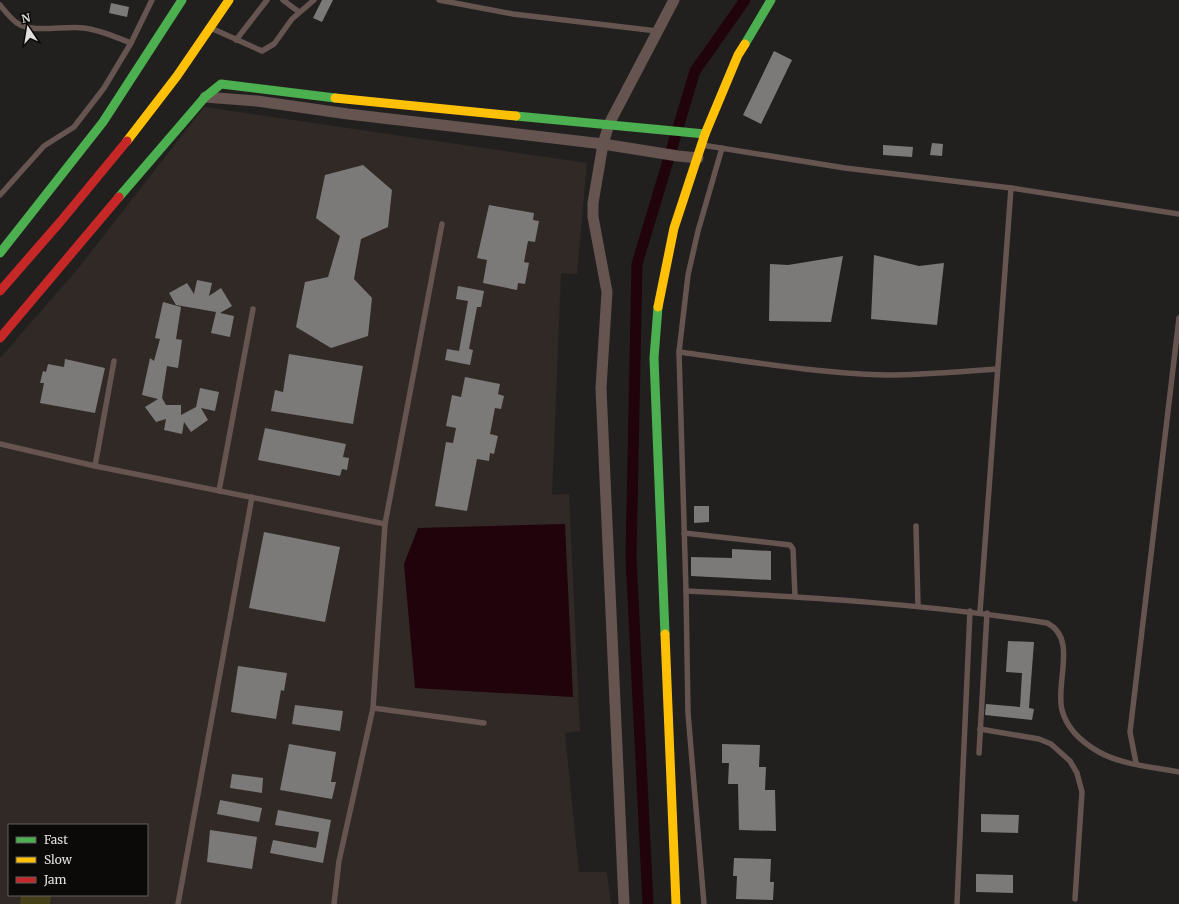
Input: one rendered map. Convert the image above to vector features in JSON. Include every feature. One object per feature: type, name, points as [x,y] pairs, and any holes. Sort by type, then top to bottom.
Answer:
[{"type":"main road","points":[[0,252],[8,245],[104,122],[182,0]]},
{"type":"main road","points":[[0,291],[134,134],[211,28],[229,0]]},
{"type":"main road","points":[[676,904],[654,358],[658,304],[674,228],[705,134],[738,55],[771,0]]},
{"type":"main road","points":[[0,338],[80,241],[205,97],[221,84],[359,101],[614,124],[705,134]]},
{"type":"street","points":[[624,904],[601,388],[607,292],[593,217],[593,203],[614,124],[657,30],[674,0]]},
{"type":"street","points":[[205,97],[256,101],[348,114],[608,145],[698,158]]},
{"type":"lane","points":[[0,195],[44,146],[74,127],[104,88],[131,44],[152,0]]},
{"type":"lane","points":[[236,40],[267,0]]},
{"type":"lane","points":[[283,0],[298,12]]},
{"type":"lane","points":[[211,28],[262,52],[274,44],[298,12],[314,0]]},
{"type":"lane","points":[[439,0],[513,14],[657,30]]},
{"type":"lane","points":[[0,5],[10,17],[22,26],[34,28],[83,28],[101,31],[131,44]]},
{"type":"lane","points":[[702,145],[844,168],[1010,188],[1179,214]]},
{"type":"lane","points":[[704,904],[688,713],[679,352],[688,276],[722,148]]},
{"type":"lane","points":[[980,612],[1010,188]]},
{"type":"lane","points":[[334,904],[339,862],[373,708],[385,524],[442,224]]},
{"type":"lane","points":[[219,491],[253,309]]},
{"type":"lane","points":[[1136,763],[1130,732],[1179,318]]},
{"type":"lane","points":[[679,352],[797,368],[884,374],[928,374],[997,368]]},
{"type":"lane","points":[[95,466],[114,361]]},
{"type":"lane","points":[[0,444],[95,466],[385,524]]},
{"type":"lane","points":[[178,904],[252,497]]},
{"type":"lane","points":[[916,526],[918,606]]},
{"type":"lane","points":[[684,533],[790,545],[793,549],[795,596]]},
{"type":"lane","points":[[686,591],[795,596],[918,606],[980,612],[1047,622],[1057,629],[1063,639],[1061,706],[1070,727],[1077,736],[1101,753],[1114,759],[1179,772]]},
{"type":"lane","points":[[957,904],[970,611]]},
{"type":"lane","points":[[979,753],[987,613]]},
{"type":"lane","points":[[373,708],[484,722]]},
{"type":"lane","points":[[980,729],[1039,739],[1051,744],[1070,761],[1077,773],[1082,792],[1075,899]]},
{"type":"shaded area","points":[[204,107],[587,163],[577,274],[561,273],[552,495],[569,494],[580,731],[565,733],[579,872],[607,872],[611,904],[0,904],[0,358],[76,271]]},
{"type":"shaded area","points":[[565,524],[573,697],[415,688],[404,564],[418,528]]},
{"type":"shaded area","points":[[21,896],[51,896],[50,904],[20,904]]},
{"type":"building","points":[[322,0],[333,0],[322,22],[313,18]]},
{"type":"building","points":[[111,3],[129,7],[127,17],[109,13]]},
{"type":"building","points":[[774,51],[792,60],[761,124],[743,115]]},
{"type":"building","points":[[932,143],[943,144],[942,156],[930,155]]},
{"type":"building","points":[[883,145],[913,147],[912,157],[883,155]]},
{"type":"building","points":[[363,165],[392,190],[388,227],[361,239],[354,279],[372,298],[368,336],[331,348],[296,327],[305,282],[328,277],[340,236],[316,218],[325,175]]},
{"type":"building","points":[[489,205],[534,213],[533,220],[539,221],[535,242],[528,241],[524,262],[529,263],[525,284],[518,283],[517,290],[483,283],[487,260],[477,258]]},
{"type":"building","points":[[874,255],[919,266],[944,263],[937,325],[871,319]]},
{"type":"building","points":[[843,256],[831,322],[769,321],[770,264],[788,265]]},
{"type":"building","points":[[197,280],[212,283],[209,296],[221,288],[232,306],[220,313],[234,316],[230,337],[211,333],[216,312],[176,305],[169,293],[187,283],[194,294]]},
{"type":"building","points":[[458,286],[484,291],[481,307],[477,307],[469,349],[473,350],[470,365],[445,360],[447,349],[459,351],[468,301],[456,299]]},
{"type":"building","points":[[163,302],[181,307],[176,339],[182,340],[178,368],[167,366],[162,398],[166,405],[181,405],[181,415],[196,407],[200,388],[219,392],[215,411],[201,408],[208,420],[191,432],[184,422],[182,434],[164,430],[166,419],[156,422],[145,407],[158,399],[142,395],[150,358],[154,361],[160,339],[155,338]]},
{"type":"building","points":[[289,354],[363,366],[353,424],[271,411],[275,390],[283,392]]},
{"type":"building","points":[[65,359],[105,368],[95,413],[40,403],[44,383],[40,383],[43,371],[46,372],[48,364],[64,367]]},
{"type":"building","points":[[465,377],[500,384],[498,394],[504,396],[501,409],[495,408],[490,434],[498,436],[494,454],[490,453],[489,461],[477,459],[467,511],[435,506],[446,442],[453,443],[456,428],[446,426],[452,395],[461,397]]},
{"type":"building","points":[[265,428],[346,444],[343,457],[349,458],[347,470],[342,469],[340,476],[258,460]]},
{"type":"building","points":[[694,506],[709,506],[709,522],[694,523]]},
{"type":"building","points":[[264,532],[340,547],[325,622],[249,608]]},
{"type":"building","points":[[732,549],[771,551],[771,580],[691,576],[691,557],[732,558]]},
{"type":"building","points":[[1008,641],[1034,642],[1029,708],[1034,709],[1032,720],[985,715],[986,704],[1020,707],[1022,673],[1006,672]]},
{"type":"building","points":[[238,666],[287,673],[284,691],[281,690],[276,719],[231,712]]},
{"type":"building","points":[[295,705],[343,711],[340,731],[292,724]]},
{"type":"building","points":[[289,744],[336,752],[331,782],[336,782],[332,799],[280,790]]},
{"type":"building","points":[[722,744],[760,745],[759,767],[766,767],[765,790],[775,790],[776,831],[739,830],[738,784],[728,784],[729,763],[722,763]]},
{"type":"building","points":[[232,774],[263,778],[262,793],[230,788]]},
{"type":"building","points":[[220,800],[262,808],[259,822],[217,814]]},
{"type":"building","points":[[278,810],[331,820],[323,863],[270,853],[273,840],[316,848],[319,832],[275,825]]},
{"type":"building","points":[[981,814],[1019,815],[1018,833],[981,832]]},
{"type":"building","points":[[210,830],[257,837],[252,869],[207,862]]},
{"type":"building","points":[[734,858],[771,859],[770,882],[774,882],[773,900],[736,899],[737,876],[733,876]]},
{"type":"building","points":[[976,874],[1013,875],[1013,893],[976,892]]},
{"type":"waterway","points":[[648,904],[631,557],[637,264],[695,71],[745,0]]},
{"type":"traffic: fast","points":[[0,253],[103,122],[182,0]]},
{"type":"traffic: fast","points":[[745,44],[771,0]]},
{"type":"traffic: fast","points":[[119,197],[205,97],[221,84],[335,98]]},
{"type":"traffic: fast","points":[[516,116],[705,134]]},
{"type":"traffic: fast","points":[[658,307],[654,358],[665,634]]},
{"type":"traffic: slow","points":[[127,141],[177,76],[229,0]]},
{"type":"traffic: slow","points":[[658,307],[674,228],[705,134],[738,55],[745,44]]},
{"type":"traffic: slow","points":[[335,98],[516,116]]},
{"type":"traffic: slow","points":[[665,634],[676,904]]},
{"type":"traffic: jam","points":[[0,291],[61,221],[127,141]]},
{"type":"traffic: jam","points":[[0,338],[119,197]]}]
